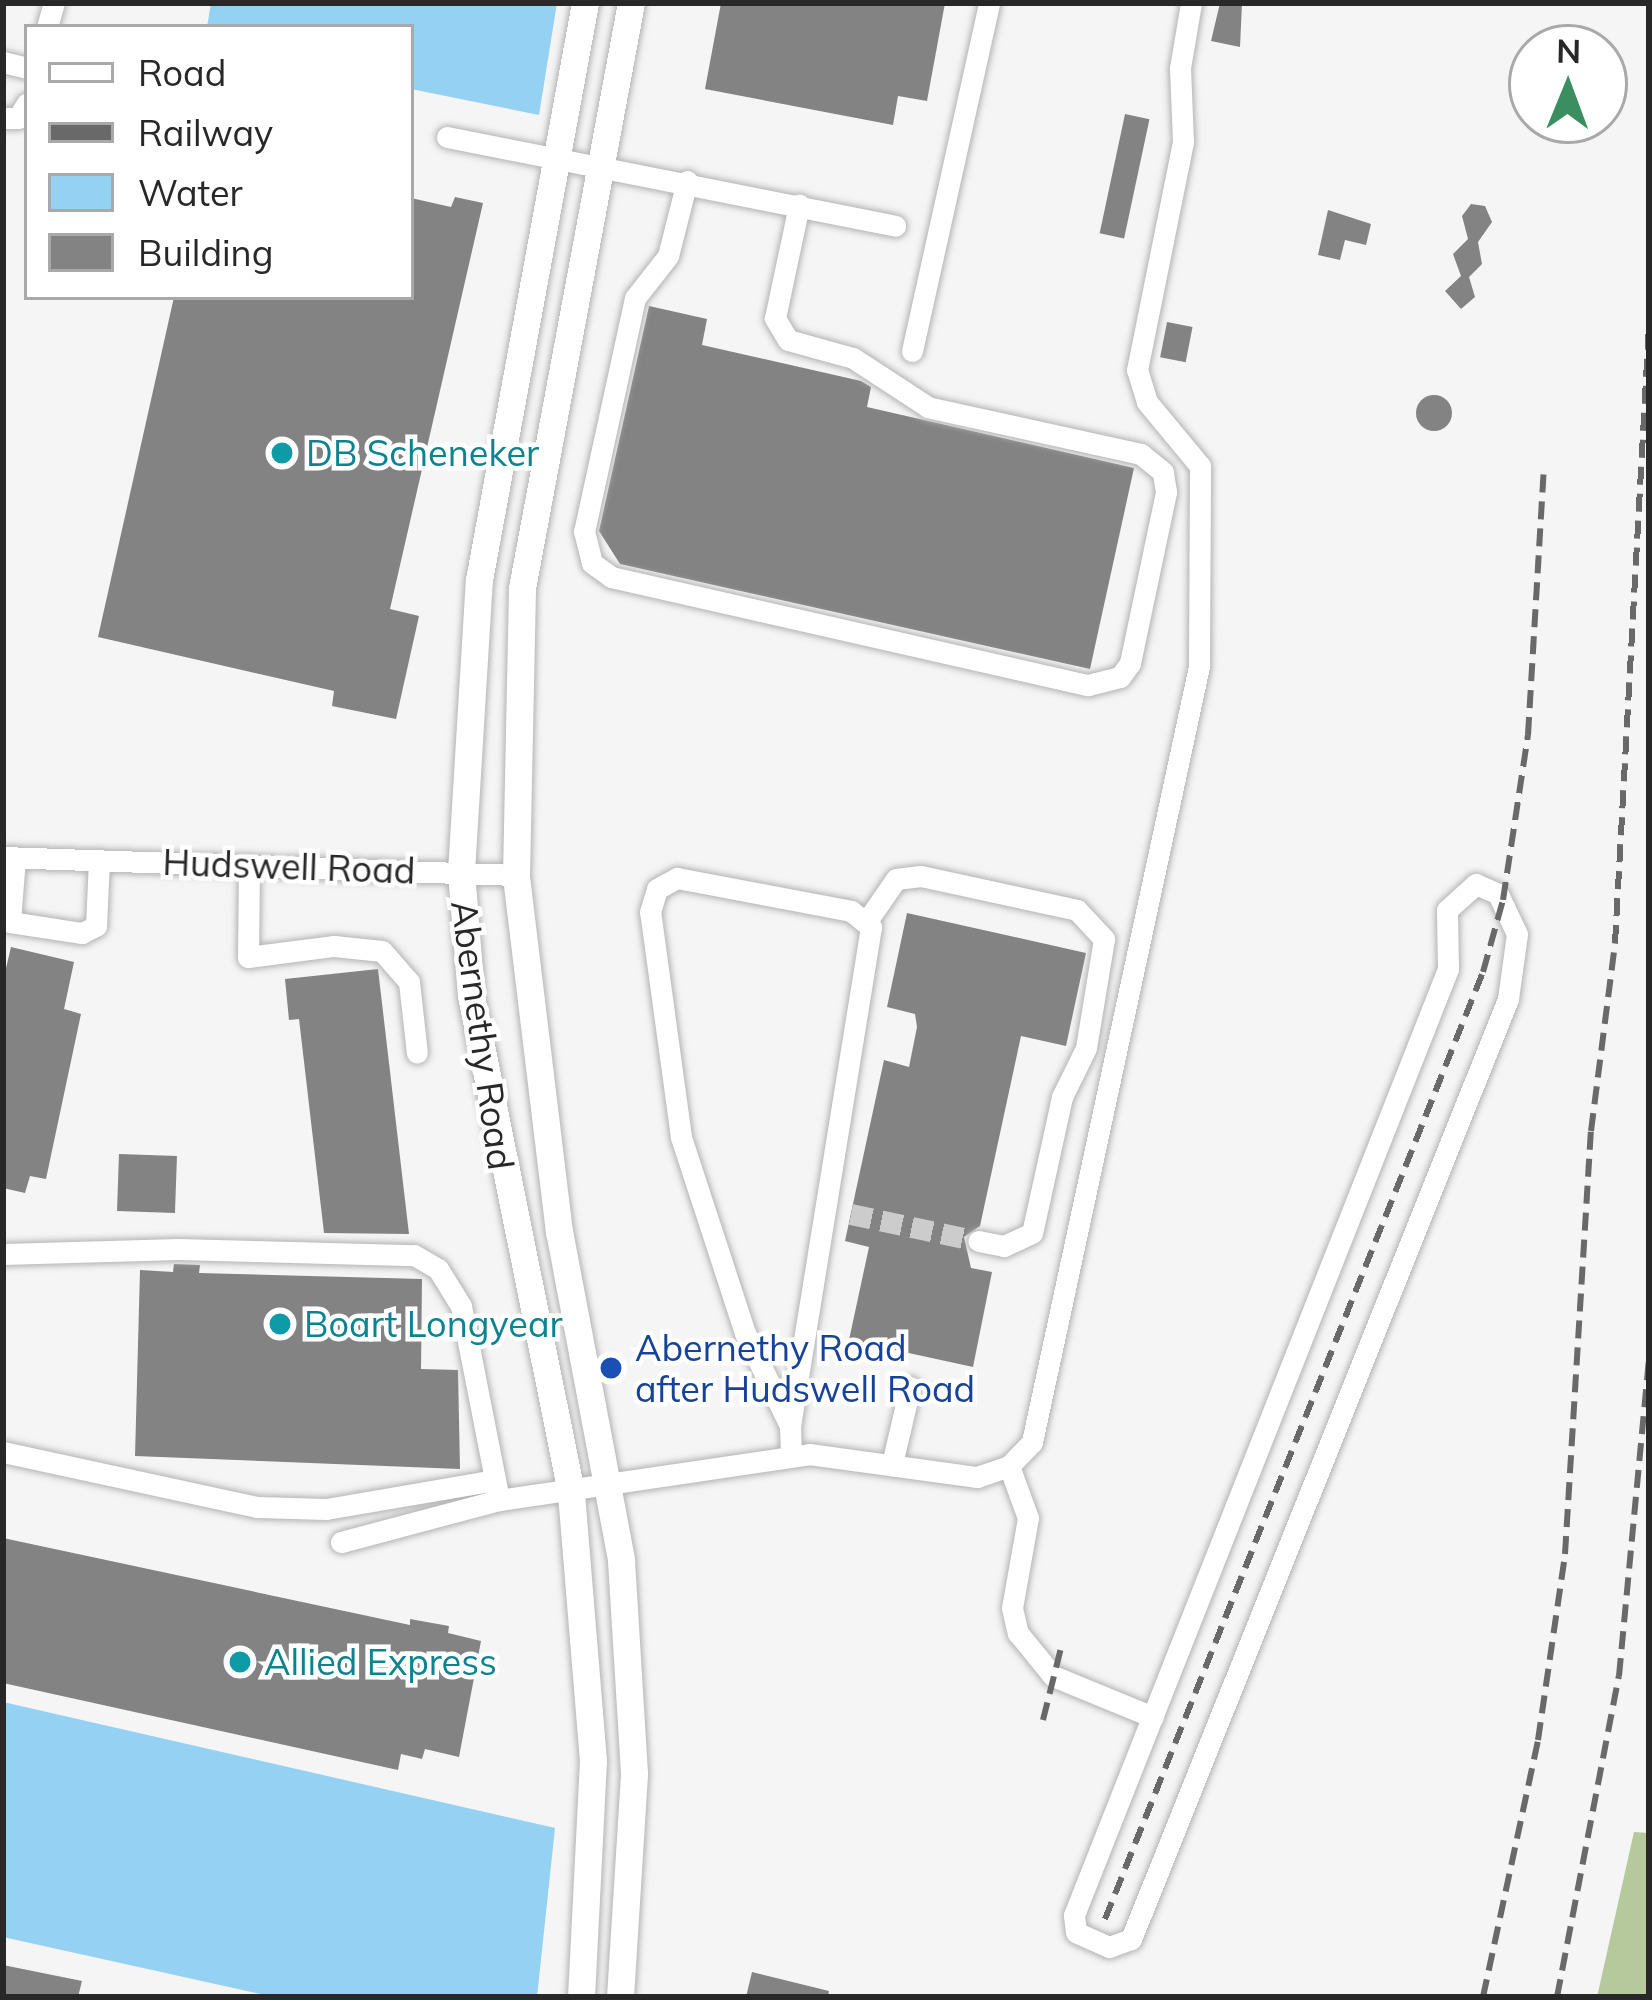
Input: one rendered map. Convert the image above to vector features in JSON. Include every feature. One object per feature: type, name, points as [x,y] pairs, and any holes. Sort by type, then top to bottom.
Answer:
[{"type":"main road","name":"Abernethy Road","points":[[581,1997],[593,1760],[571,1492],[471,996],[460,872],[479,580],[584,3]]},
{"type":"main road","name":"Abernethy Road","points":[[620,1997],[634,1773],[610,1485],[559,1232],[516,875],[522,588],[631,3]]},
{"type":"street","points":[[912,351],[989,3]]},
{"type":"street","points":[[3,1452],[258,1507],[326,1509],[497,1490],[571,1492],[791,1456],[892,1464],[958,1478],[1009,1466],[1042,1418],[1199,666],[1200,466],[1147,402],[1137,370],[1183,142],[1180,68],[1191,3]]},
{"type":"street","points":[[447,136],[555,160],[601,162],[895,226]]},
{"type":"street","points":[[687,181],[675,240],[635,298],[584,530],[592,563],[611,577],[1088,686],[1120,677],[1130,663],[1166,492],[1163,472],[1141,454],[928,407],[854,358],[788,340],[775,318],[799,206]]},
{"type":"street","points":[[7,854],[10,922],[82,933],[96,926],[99,860]]},
{"type":"street","name":"Hudswell Road","points":[[7,854],[516,875]]},
{"type":"street","points":[[249,865],[248,957],[334,946],[382,951],[409,982],[417,1053]]},
{"type":"street","points":[[867,921],[896,879],[921,876],[1077,910],[1103,939],[1086,1048],[1062,1097],[1032,1233],[1004,1246],[978,1241]]},
{"type":"street","points":[[790,1426],[745,1333],[692,1183],[650,912],[665,881],[691,878],[867,921]]},
{"type":"street","points":[[1463,887],[1492,888],[1518,943],[1508,999],[1131,1939],[1116,1948],[1081,1936],[1073,1915],[1153,1717],[1448,969],[1447,910],[1463,887]]},
{"type":"street","points":[[791,1456],[790,1426],[840,1211],[872,937],[867,921]]},
{"type":"street","points":[[3,1255],[142,1250],[414,1256],[438,1269],[461,1306],[497,1490]]},
{"type":"street","points":[[892,1464],[910,1387]]},
{"type":"street","points":[[1009,1466],[1028,1518],[1012,1608],[1018,1633],[1054,1676],[1153,1717]]},
{"type":"street","points":[[341,1542],[497,1490]]},
{"type":"green space","points":[[1634,1832],[1649,1833],[1649,1997],[1597,1997]]},
{"type":"water","points":[[211,3],[557,3],[539,115],[414,90],[414,24],[208,24]]},
{"type":"water","points":[[3,1702],[555,1828],[537,1997],[274,1997],[3,1937]]},
{"type":"building","points":[[721,3],[945,3],[927,101],[898,96],[893,125],[705,89]]},
{"type":"building","points":[[1220,3],[1242,3],[1240,47],[1211,41]]},
{"type":"building","points":[[1125,114],[1149,119],[1124,239],[1100,233]]},
{"type":"building","name":"DB Scheneker","points":[[455,197],[483,203],[390,609],[419,616],[396,719],[332,706],[334,691],[98,637],[173,300],[414,300],[414,199],[451,207]]},
{"type":"building","points":[[1471,204],[1485,206],[1492,222],[1478,242],[1482,264],[1469,277],[1475,297],[1461,309],[1445,291],[1461,276],[1453,254],[1468,239],[1462,216]]},
{"type":"building","points":[[1328,210],[1371,224],[1366,245],[1345,240],[1340,260],[1318,255]]},
{"type":"building","points":[[649,306],[707,319],[702,345],[861,381],[871,387],[867,407],[1134,468],[1090,669],[620,564],[599,531]]},
{"type":"building","points":[[1167,322],[1193,327],[1186,362],[1160,357]]},
{"type":"building","points":[[1434,395],[1446,401],[1452,413],[1446,425],[1434,431],[1422,425],[1416,413],[1422,401]]},
{"type":"building","points":[[907,913],[1086,953],[1066,1046],[1021,1036],[980,1226],[964,1237],[971,1268],[992,1272],[973,1367],[849,1340],[869,1247],[845,1241],[884,1060],[909,1067],[917,1027],[915,1014],[887,1007]]},
{"type":"building","points":[[11,947],[74,962],[64,1009],[81,1014],[46,1179],[30,1176],[25,1193],[3,1188],[3,981]]},
{"type":"building","points":[[378,969],[409,1234],[324,1233],[299,1019],[289,1020],[285,979]]},
{"type":"building","points":[[119,1154],[177,1156],[175,1213],[117,1211]]},
{"type":"building","name":"Boart Longyear","points":[[174,1264],[200,1265],[199,1273],[422,1279],[421,1369],[458,1370],[460,1469],[135,1456],[140,1270],[173,1272]]},
{"type":"building","name":"Allied Express","points":[[3,1538],[410,1625],[410,1619],[449,1626],[448,1633],[481,1641],[459,1757],[425,1749],[422,1759],[401,1754],[398,1770],[3,1683]]},
{"type":"building","points":[[3,1965],[82,1981],[78,1997],[3,1997]]},
{"type":"building","points":[[752,1972],[829,1991],[828,1997],[746,1997]]},
{"type":"tunnel","points":[[851,1214],[978,1241]]},
{"type":"railway","points":[[1483,1997],[1538,1740],[1565,1554],[1591,1131],[1615,943],[1649,326]]},
{"type":"railway","points":[[1105,1919],[1483,972],[1503,900],[1528,735],[1544,468]]},
{"type":"railway","points":[[1557,1997],[1619,1676],[1649,1359]]},
{"type":"railway","points":[[1043,1720],[1062,1644]]},
{"type":"place","name":"DB Scheneker","points":[[282,453]]},
{"type":"place","name":"Boart Longyear","points":[[280,1324]]},
{"type":"place","name":"Abernethy Road after Hudswell Road","points":[[611,1368]]},
{"type":"place","name":"Allied Express","points":[[240,1662]]}]
